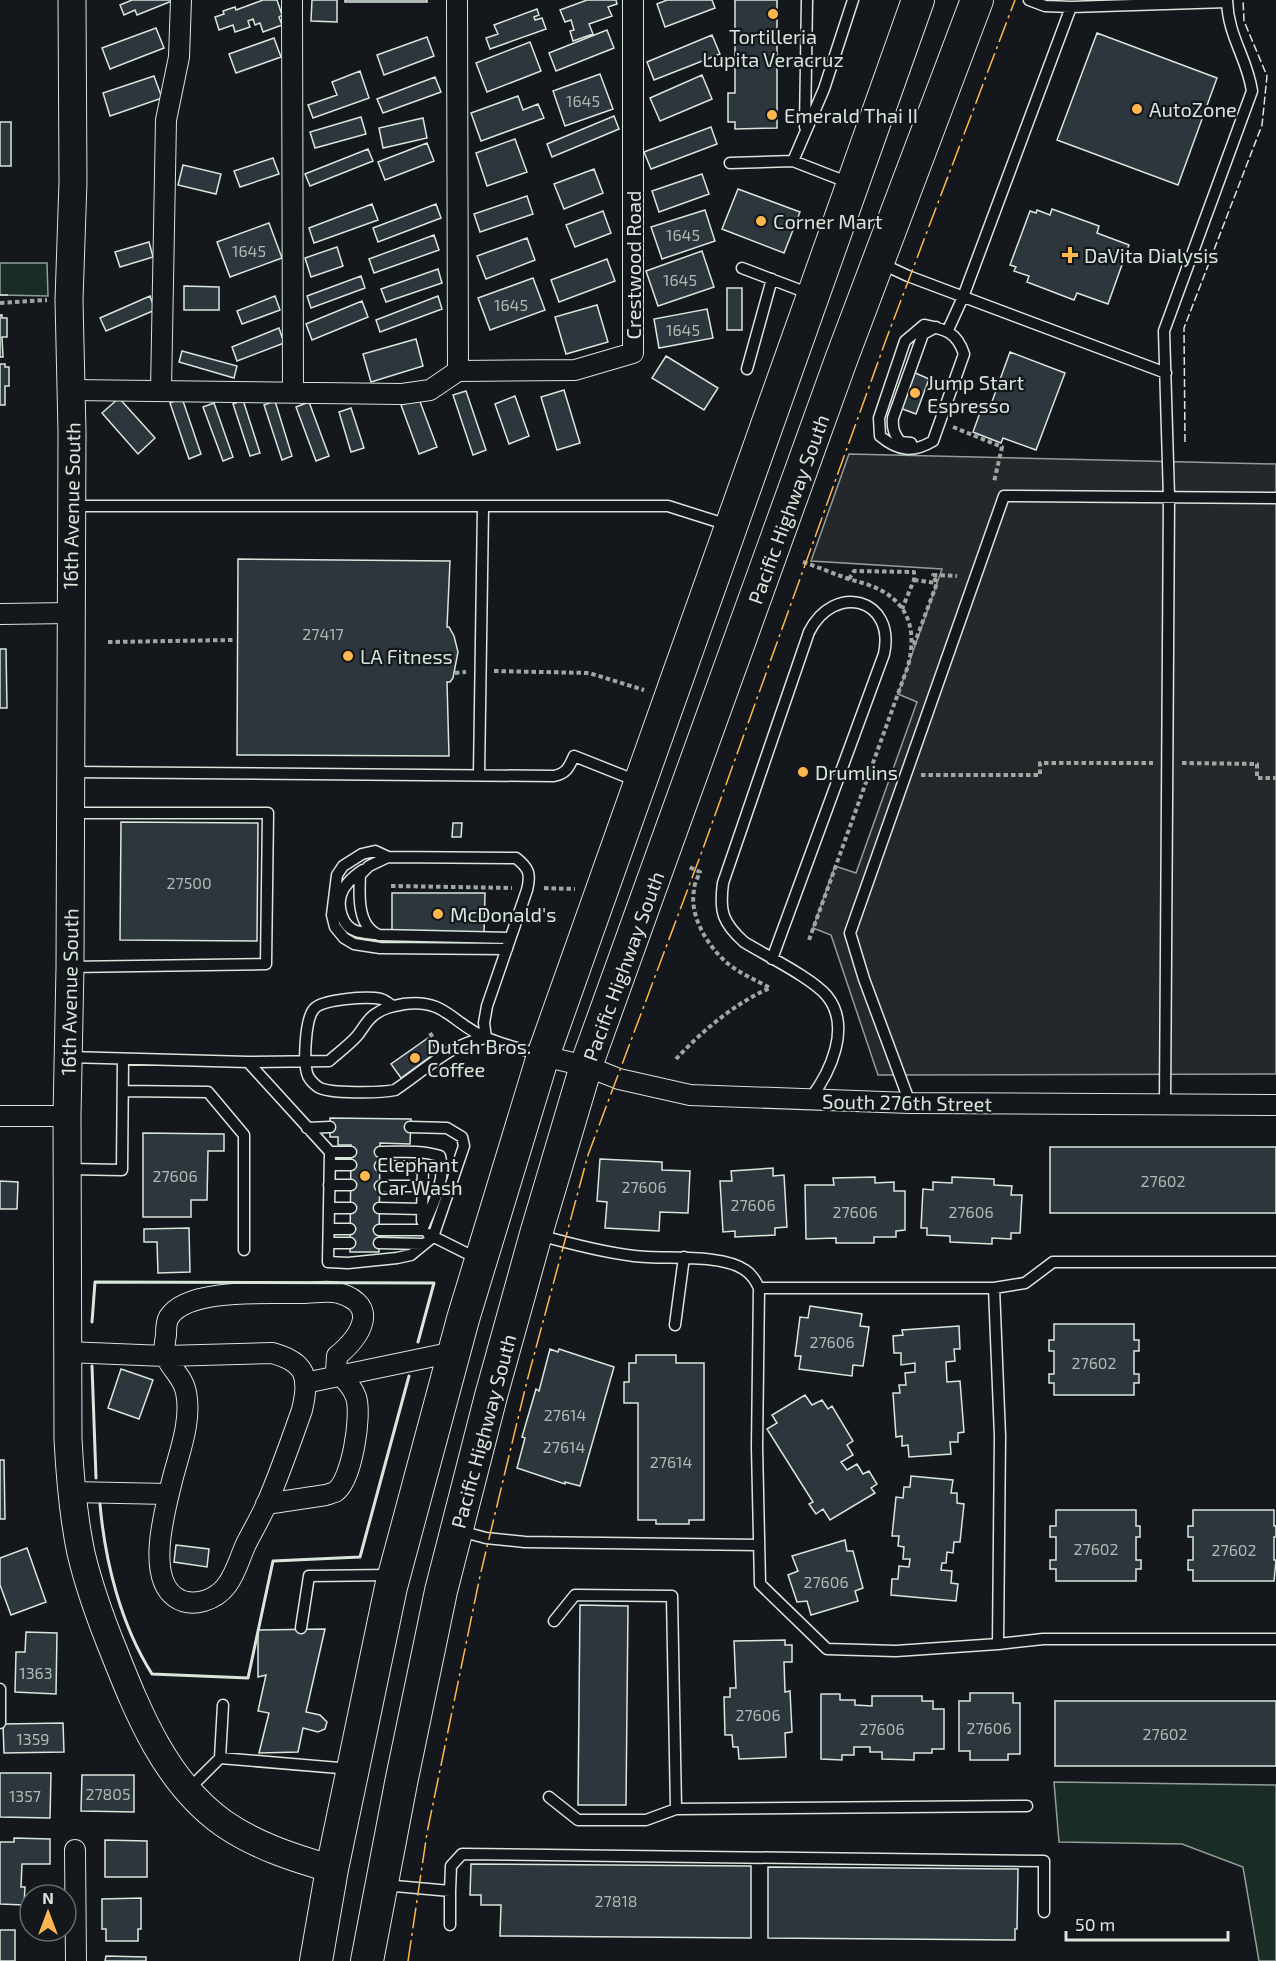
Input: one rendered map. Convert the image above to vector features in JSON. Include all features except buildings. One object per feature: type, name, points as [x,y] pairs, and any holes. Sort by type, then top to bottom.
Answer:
[{"type":"main road","name":"16th Avenue South","points":[[72,0],[73,182],[69,300],[72,390],[70,967],[67,1116],[67,1352],[71,1492],[81,1553],[100,1618],[133,1701],[155,1743],[187,1791],[222,1823],[252,1841],[296,1859],[332,1869]]},
{"type":"main road","points":[[316,1961],[352,1769],[394,1575],[454,1352],[543,1056],[918,0]]},
{"type":"main road","name":"Pacific Highway South","points":[[367,1961],[438,1606],[490,1396],[586,1066],[837,371],[978,0]]},
{"type":"main road","points":[[332,1869],[342,1880],[347,1901],[337,1961]]},
{"type":"street","points":[[161,390],[166,120],[179,57],[181,0]]},
{"type":"street","points":[[292,0],[293,392]]},
{"type":"street","points":[[72,390],[402,393],[430,390],[458,371],[457,0]]},
{"type":"street","name":"Crestwood Road","points":[[458,371],[574,370],[633,353],[633,0]]},
{"type":"street","points":[[0,614],[70,613]]},
{"type":"street","name":"South 276th Street","points":[[543,1056],[586,1066],[619,1079],[690,1095],[910,1103],[1276,1105]]},
{"type":"street","points":[[0,1116],[67,1116]]},
{"type":"street","points":[[187,1419],[186,1392],[182,1378],[165,1356],[167,1319],[174,1310],[189,1302],[230,1294],[338,1293],[360,1306],[365,1318],[361,1328],[351,1345],[337,1356],[336,1371],[353,1389],[358,1410],[348,1469],[341,1486],[335,1492],[326,1495],[266,1504]]},
{"type":"street","points":[[67,1352],[165,1356],[272,1353],[296,1362],[304,1373],[302,1410],[266,1504],[227,1585],[214,1596],[199,1603],[187,1603],[166,1589],[162,1579],[160,1555],[163,1523],[196,1369],[208,1355]]},
{"type":"street","points":[[305,1383],[454,1352]]},
{"type":"street","points":[[71,1492],[169,1494]]},
{"type":"street","points":[[75,1850],[76,1961]]},
{"type":"lane","points":[[804,136],[807,0]]},
{"type":"lane","points":[[794,161],[824,89],[853,0]]},
{"type":"lane","points":[[1030,0],[1045,6],[1071,7],[1227,1],[1228,21],[1250,76],[1252,91],[1164,331],[1169,496],[1165,1105]]},
{"type":"lane","points":[[948,330],[963,297],[1071,7]]},
{"type":"lane","points":[[730,163],[794,161],[852,184]]},
{"type":"lane","points":[[879,262],[908,276],[1166,373]]},
{"type":"lane","points":[[742,268],[813,295]]},
{"type":"lane","points":[[747,369],[772,279]]},
{"type":"lane","points":[[936,327],[948,330],[962,345],[964,354],[941,422],[932,434],[921,441],[900,442],[892,428],[893,418],[923,334],[936,327]]},
{"type":"lane","points":[[910,1103],[864,979],[850,933],[1004,496],[1276,498]]},
{"type":"lane","points":[[71,506],[668,506],[731,526]]},
{"type":"lane","points":[[480,775],[483,507]]},
{"type":"lane","points":[[772,958],[884,654],[885,635],[880,619],[869,606],[860,603],[849,601],[830,607],[814,622],[809,632],[723,883],[721,910],[724,920],[744,942],[819,988],[827,995],[834,1012],[837,1024],[833,1059],[821,1084],[809,1100]]},
{"type":"lane","points":[[70,772],[554,776],[563,774],[567,770],[574,756],[640,782]]},
{"type":"lane","points":[[70,813],[268,813],[268,824],[266,964],[70,967]]},
{"type":"lane","points":[[486,1038],[484,1023],[487,1006],[509,943],[527,888],[530,876],[526,866],[516,858],[388,857],[375,851],[362,854],[343,866],[336,875],[332,915],[335,927],[344,938],[354,944],[380,948],[509,943]]},
{"type":"lane","points":[[388,857],[352,878],[341,895],[343,920],[349,927],[357,932],[379,935],[509,943]]},
{"type":"lane","points":[[366,868],[360,875],[361,907],[366,926],[372,933],[379,935]]},
{"type":"lane","points":[[393,1006],[381,999],[347,999],[331,1000],[315,1007],[308,1019],[306,1061],[308,1075],[319,1088],[384,1092],[395,1090],[460,1045],[486,1038]]},
{"type":"lane","points":[[68,1057],[248,1062],[329,1060],[357,1036],[363,1025],[375,1015],[393,1006],[413,1003],[432,1004],[486,1038],[543,1056]]},
{"type":"lane","points":[[68,1169],[122,1170],[123,1059]]},
{"type":"lane","points":[[248,1062],[330,1152],[328,1262],[348,1263],[398,1258],[411,1255],[428,1241],[464,1146],[462,1137],[447,1128],[410,1127]]},
{"type":"lane","points":[[123,1090],[208,1092],[244,1135],[244,1250]]},
{"type":"lane","points":[[307,1128],[330,1127]]},
{"type":"lane","points":[[380,1152],[415,1151],[440,1156],[442,1176],[422,1230]]},
{"type":"lane","points":[[330,1152],[351,1152]]},
{"type":"lane","points":[[330,1165],[351,1165]]},
{"type":"lane","points":[[380,1166],[423,1167],[422,1230],[428,1241]]},
{"type":"lane","points":[[329,1185],[351,1185]]},
{"type":"lane","points":[[380,1186],[423,1186]]},
{"type":"lane","points":[[329,1208],[351,1208]]},
{"type":"lane","points":[[379,1208],[423,1209]]},
{"type":"lane","points":[[329,1229],[350,1229]]},
{"type":"lane","points":[[379,1230],[422,1230]]},
{"type":"lane","points":[[536,1234],[588,1249],[636,1256],[684,1257],[716,1261],[744,1269],[759,1288],[757,1447],[760,1584],[827,1649],[896,1651],[1042,1639],[1276,1639]]},
{"type":"lane","points":[[378,1244],[428,1241],[481,1260]]},
{"type":"lane","points":[[329,1243],[350,1243]]},
{"type":"lane","points":[[675,1325],[684,1257]]},
{"type":"lane","points":[[759,1288],[994,1288],[1025,1283],[1053,1262],[1276,1262]]},
{"type":"lane","points":[[994,1288],[1000,1437],[998,1644]]},
{"type":"lane","points":[[457,1530],[486,1538],[525,1542],[759,1545]]},
{"type":"lane","points":[[301,1628],[309,1576],[394,1575]]},
{"type":"lane","points":[[554,1621],[575,1595],[672,1596],[676,1809]]},
{"type":"lane","points":[[0,1689],[0,1723]]},
{"type":"lane","points":[[187,1791],[220,1758],[223,1705]]},
{"type":"lane","points":[[220,1758],[352,1769]]},
{"type":"lane","points":[[549,1797],[578,1820],[646,1820],[676,1809],[1027,1806]]},
{"type":"lane","points":[[450,1925],[450,1866],[462,1854],[1044,1861],[1044,1912]]},
{"type":"lane","points":[[381,1885],[450,1891]]},
{"type":"path","points":[[0,303],[69,300]]},
{"type":"path","points":[[941,422],[1002,447],[994,482]]},
{"type":"path","points":[[849,579],[854,571],[914,572],[914,580],[902,609]]},
{"type":"path","points":[[912,651],[937,583],[933,575],[957,576]]},
{"type":"path","points":[[914,580],[937,583]]},
{"type":"path","points":[[108,642],[233,640]]},
{"type":"path","points":[[455,673],[482,671],[589,673],[644,690]]},
{"type":"path","points":[[869,773],[1040,775],[1040,763],[1257,764],[1257,778],[1276,778]]},
{"type":"path","points":[[676,1059],[690,1043],[748,998],[770,988],[725,962],[715,950],[695,914],[693,890],[700,872],[689,867]]},
{"type":"path","points":[[391,886],[576,889]]},
{"type":"green space","points":[[0,263],[47,263],[48,296],[0,295]]},
{"type":"green space","points":[[1054,1782],[1276,1785],[1276,1961],[1259,1961],[1243,1867],[1182,1844],[1059,1842]]},
{"type":"shaded area","points":[[849,454],[1276,464],[1276,1074],[878,1075],[831,935],[813,928],[835,866],[856,873],[917,702],[898,694],[942,569],[811,561]]},
{"type":"fence","points":[[1185,442],[1184,328],[1262,125],[1267,76],[1244,21],[1243,0]]},
{"type":"fence","points":[[0,295],[10,295]]},
{"type":"wall","points":[[92,1322],[95,1282],[434,1283],[418,1342]]},
{"type":"wall","points":[[92,1366],[96,1478]]},
{"type":"wall","points":[[100,1504],[102,1526],[116,1592],[132,1635],[152,1674],[248,1678],[273,1561],[360,1557],[409,1376]]},
{"type":"power","points":[[408,1961],[427,1833],[480,1576],[527,1381],[588,1155],[701,854],[887,337],[1015,0]]},
{"type":"place","name":"Tortilleria Lupita Veracruz","points":[[773,14]]},
{"type":"place","name":"AutoZone","points":[[1137,109]]},
{"type":"place","name":"Emerald Thai II","points":[[772,115]]},
{"type":"place","name":"Corner Mart","points":[[761,221]]},
{"type":"place","name":"DaVita Dialysis","points":[[1070,255]]},
{"type":"place","name":"Jump Start Espresso","points":[[915,393]]},
{"type":"place","name":"LA Fitness","points":[[348,656]]},
{"type":"place","name":"Drumlins","points":[[803,772]]},
{"type":"place","name":"McDonald's","points":[[438,914]]},
{"type":"place","name":"Dutch Bros. Coffee","points":[[415,1058]]},
{"type":"place","name":"Elephant Car Wash","points":[[365,1176]]}]
